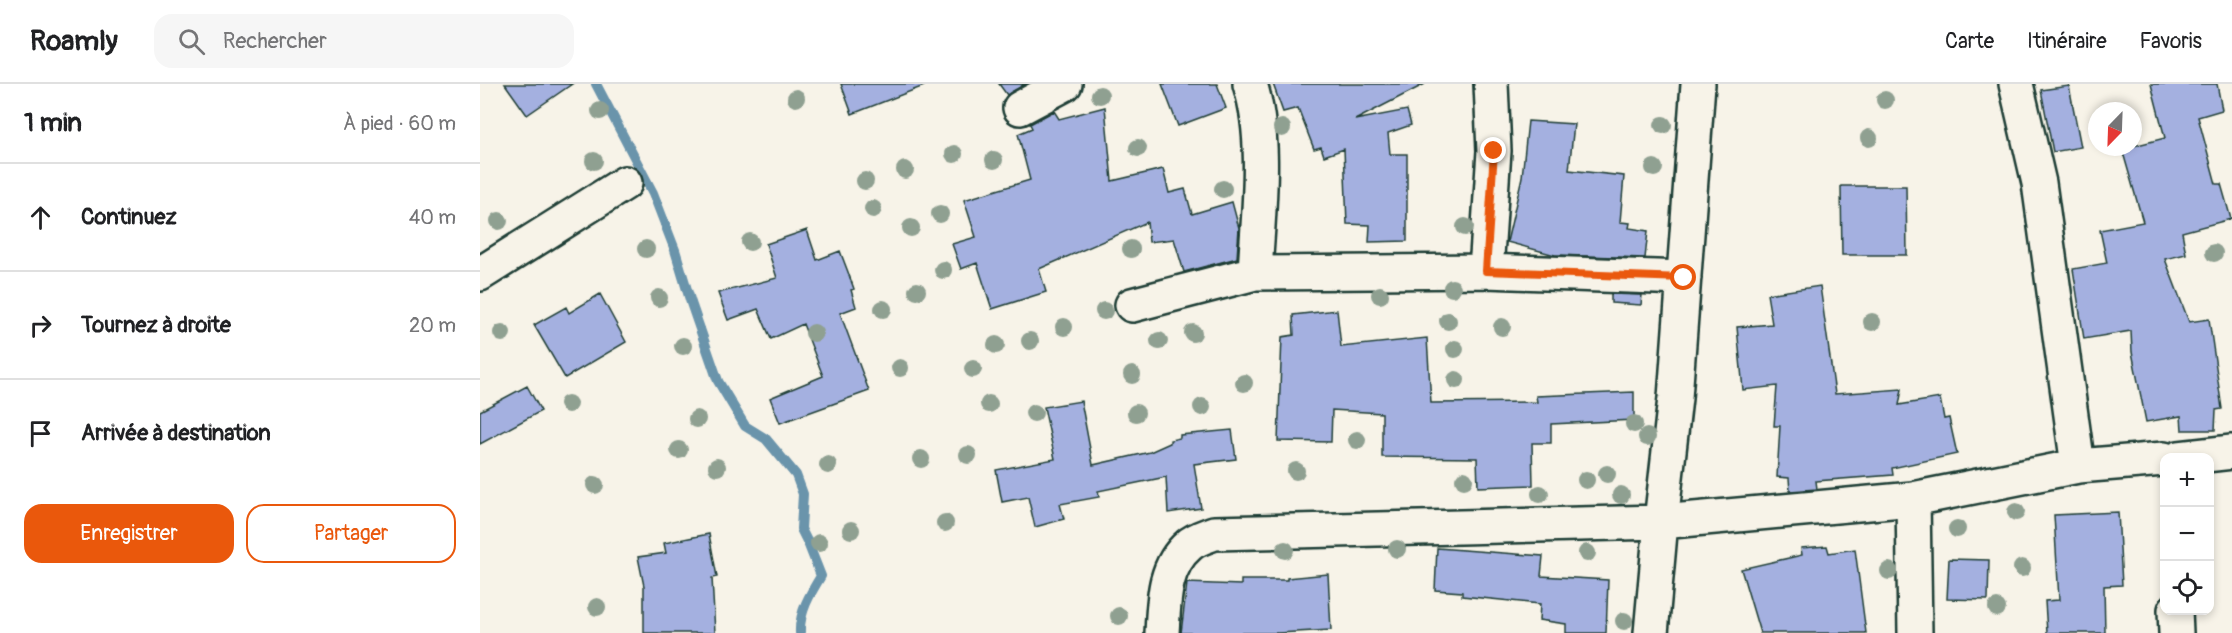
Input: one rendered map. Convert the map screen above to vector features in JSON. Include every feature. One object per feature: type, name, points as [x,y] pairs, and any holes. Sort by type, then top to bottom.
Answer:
[{"type":"street","points":[[1020,108],[1065,84]]},
{"type":"street","points":[[1250,84],[1260,135],[1255,273]]},
{"type":"street","points":[[1486,271],[1494,151],[1491,84]]},
{"type":"street","points":[[1651,633],[1660,522],[1676,398],[1698,84]]},
{"type":"street","points":[[2016,84],[2039,183],[2078,466]]},
{"type":"street","points":[[480,274],[625,183]]},
{"type":"street","points":[[1132,305],[1255,273],[1486,271],[1684,278]]},
{"type":"street","points":[[2214,454],[2232,452]]},
{"type":"street","points":[[1162,633],[1165,590],[1171,568],[1189,544],[1215,533],[1660,522],[1913,499],[2078,466],[2160,459]]},
{"type":"street","points":[[1913,499],[1915,633]]},
{"type":"street","points":[[2175,615],[2176,633]]},
{"type":"building","points":[[505,84],[572,84],[527,115]]},
{"type":"building","points":[[841,84],[924,84],[924,86],[852,114]]},
{"type":"building","points":[[999,84],[1025,84],[1007,95]]},
{"type":"building","points":[[1162,84],[1217,84],[1226,108],[1178,126]]},
{"type":"building","points":[[1273,84],[1425,84],[1355,120],[1407,110],[1411,125],[1388,133],[1390,154],[1407,154],[1407,241],[1369,242],[1370,225],[1347,224],[1344,149],[1324,156],[1321,147],[1314,149],[1298,108],[1283,112]]},
{"type":"building","points":[[2151,84],[2217,84],[2222,110],[2198,117],[2216,184],[2221,184],[2231,219],[2182,232],[2186,254],[2165,259],[2189,322],[2209,319],[2222,409],[2216,410],[2215,430],[2182,430],[2181,416],[2146,422],[2132,352],[2131,331],[2084,339],[2073,269],[2107,263],[2100,230],[2143,222],[2124,156],[2142,156],[2142,144],[2165,138]]},
{"type":"building","points":[[2069,86],[2081,147],[2053,152],[2041,90]]},
{"type":"building","points":[[1105,107],[1112,181],[1163,169],[1169,193],[1185,189],[1192,214],[1232,202],[1239,228],[1237,258],[1184,272],[1174,239],[1149,242],[1147,222],[1039,269],[1046,292],[992,309],[977,263],[961,269],[952,244],[976,237],[964,200],[1030,180],[1018,134],[1032,128],[1030,124],[1054,111],[1059,119]]},
{"type":"building","points":[[1528,121],[1574,124],[1569,170],[1624,176],[1620,222],[1630,223],[1629,228],[1648,231],[1645,258],[1555,255],[1507,242],[1522,177]]},
{"type":"building","points":[[1841,186],[1906,186],[1907,255],[1842,255]]},
{"type":"building","points":[[807,230],[817,260],[840,251],[854,289],[851,290],[856,307],[840,313],[869,391],[780,423],[770,398],[823,376],[803,324],[771,339],[758,309],[728,320],[718,293],[777,278],[766,244]]},
{"type":"building","points":[[1820,286],[1835,394],[1902,389],[1899,405],[1940,398],[1944,419],[1949,418],[1957,454],[1892,468],[1893,475],[1816,481],[1817,489],[1790,491],[1789,478],[1777,477],[1780,426],[1774,426],[1777,386],[1743,390],[1737,327],[1772,324],[1767,294]]},
{"type":"building","points":[[600,294],[626,342],[565,378],[534,325],[566,307],[569,313]]},
{"type":"building","points":[[1611,294],[1642,295],[1641,305],[1611,303]]},
{"type":"building","points":[[1337,310],[1341,347],[1427,338],[1431,403],[1537,402],[1536,396],[1634,392],[1634,420],[1551,424],[1551,443],[1532,443],[1533,485],[1478,487],[1477,458],[1382,457],[1382,413],[1332,410],[1331,442],[1278,441],[1282,337],[1294,335],[1293,315]]},
{"type":"building","points":[[527,386],[541,411],[480,444],[480,411]]},
{"type":"building","points":[[1081,401],[1093,465],[1150,452],[1170,443],[1170,440],[1180,438],[1180,435],[1232,430],[1236,459],[1194,464],[1201,508],[1168,513],[1166,477],[1098,491],[1099,497],[1060,504],[1064,519],[1035,527],[1028,497],[1002,502],[996,470],[1055,459],[1044,407]]},
{"type":"building","points":[[2118,512],[2122,585],[2104,586],[2105,633],[2047,633],[2045,601],[2059,600],[2054,515]]},
{"type":"building","points":[[709,534],[717,577],[712,578],[715,633],[644,633],[644,586],[638,557],[666,553],[664,543]]},
{"type":"building","points":[[1827,546],[1829,553],[1855,549],[1866,633],[1760,633],[1741,569],[1802,555],[1801,548]]},
{"type":"building","points":[[1437,548],[1543,556],[1541,576],[1608,580],[1606,633],[1566,633],[1566,624],[1539,620],[1540,604],[1462,596],[1462,592],[1435,590]]},
{"type":"building","points":[[1949,559],[1989,560],[1988,600],[1947,599]]},
{"type":"building","points":[[1328,574],[1331,630],[1278,633],[1181,633],[1187,583],[1241,585],[1241,580],[1287,580],[1287,578]]},
{"type":"waterway","points":[[596,84],[653,193],[675,250],[718,381],[745,426],[766,439],[796,475],[803,494],[801,529],[821,576],[803,610],[800,633]]},
{"type":"route","points":[[1494,151],[1486,271],[1684,278]]}]
